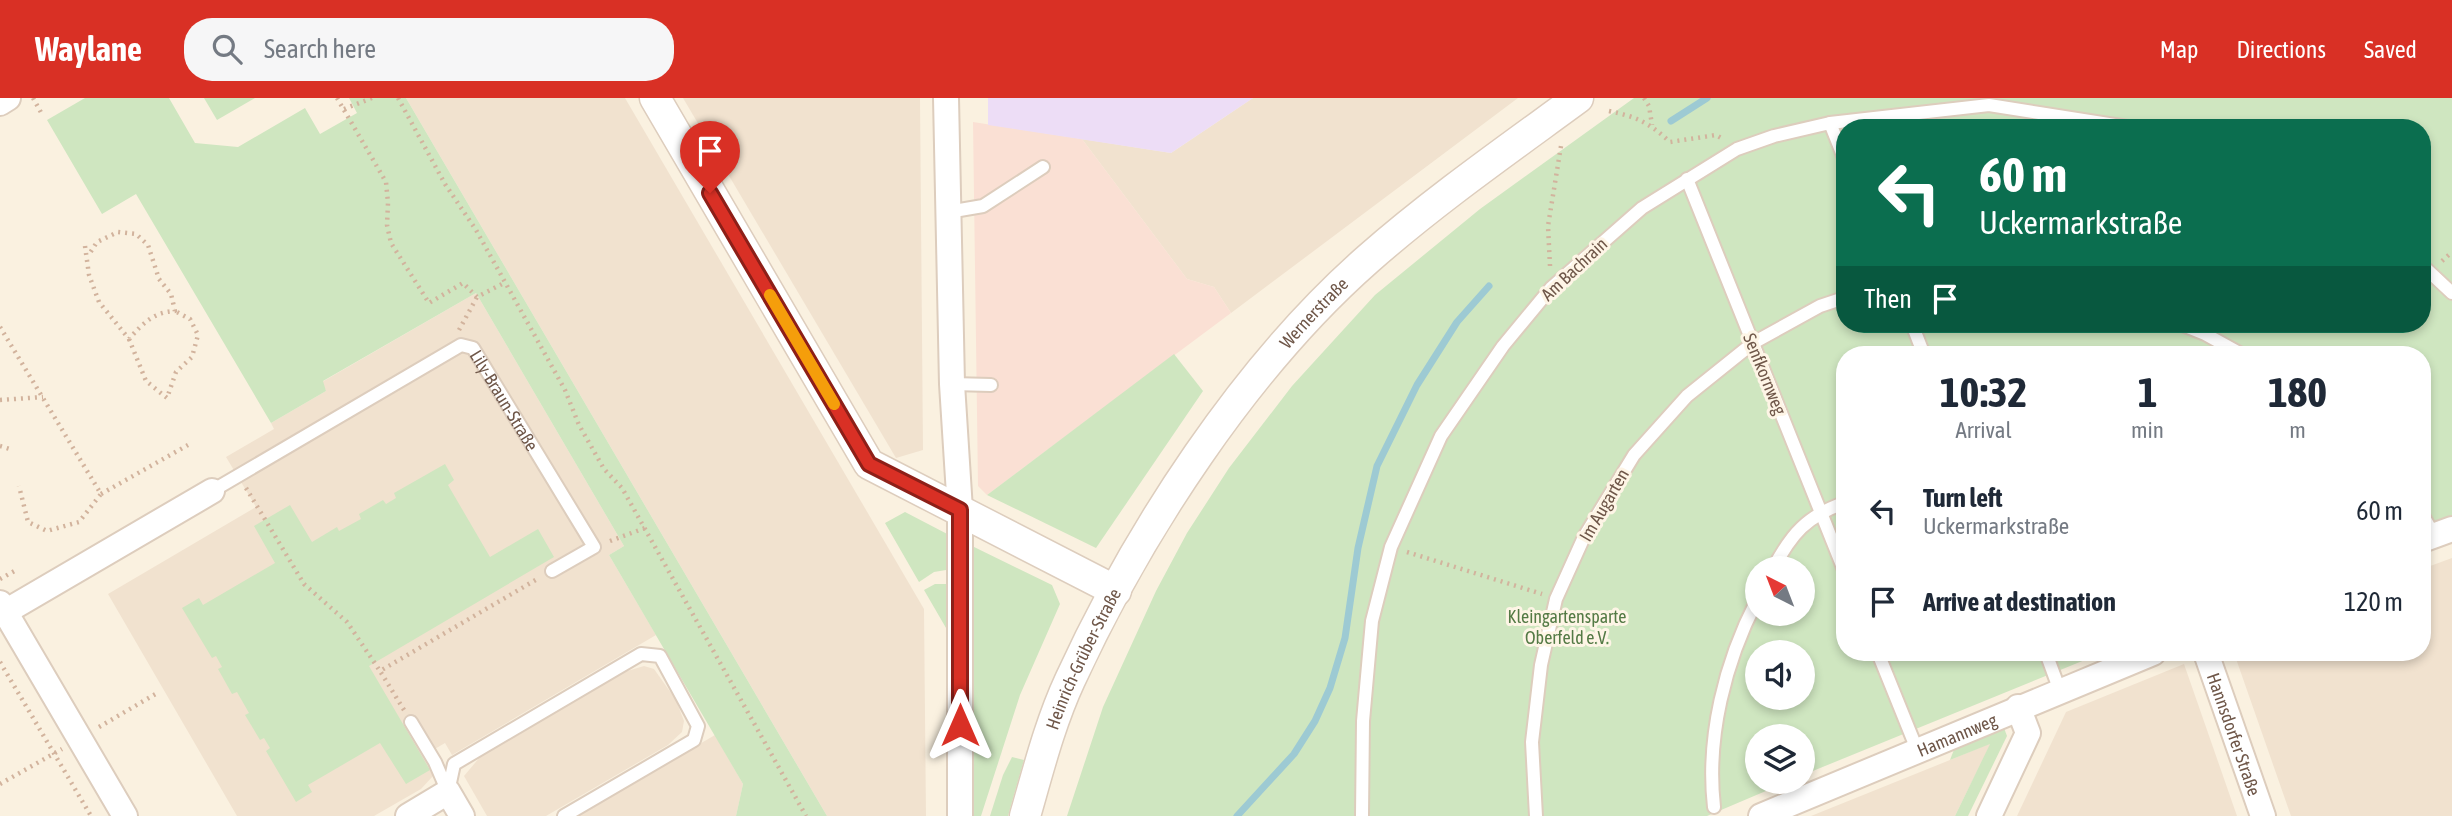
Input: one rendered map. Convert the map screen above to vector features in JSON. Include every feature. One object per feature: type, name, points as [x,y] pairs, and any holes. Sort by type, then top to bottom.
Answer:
[{"type":"street","points":[[0,103],[8,98]]},
{"type":"street","name":"Heinrich-Grüber-Straße","points":[[655,98],[869,464],[1116,590],[1069,682],[1042,757],[1025,816]]},
{"type":"street","points":[[946,98],[952,384],[960,510],[960,816]]},
{"type":"street","name":"Wernerstraße","points":[[1116,590],[1166,504],[1233,405],[1317,308],[1367,260],[1443,197],[1578,98]]},
{"type":"street","name":"Lily-Braun-Straße","points":[[125,816],[2,610],[212,491]]},
{"type":"street","name":"Hamannweg","points":[[1761,816],[2133,661]]},
{"type":"street","name":"Hannsdorfer Straße","points":[[2209,661],[2263,816]]},
{"type":"street","points":[[1989,816],[2028,733],[2018,707]]},
{"type":"street","points":[[408,816],[448,792],[462,816]]},
{"type":"lane","name":"Am Bachrain","points":[[1865,119],[1989,105],[2077,119]]},
{"type":"lane","name":"Am Bachrain","points":[[1362,816],[1363,722],[1372,621],[1391,547],[1441,436],[1503,346],[1551,288],[1642,208],[1737,149],[1774,136],[1836,122]]},
{"type":"lane","points":[[1830,123],[1836,138]]},
{"type":"lane","points":[[948,212],[983,206],[1043,167]]},
{"type":"lane","name":"Senfkornweg","points":[[1686,179],[1836,550]]},
{"type":"lane","points":[[2431,273],[2452,293]]},
{"type":"lane","name":"Im Augarten","points":[[1536,816],[1531,742],[1541,664],[1556,598],[1584,537],[1634,454],[1687,396],[1753,343],[1821,306],[1836,301]]},
{"type":"lane","points":[[2202,333],[2227,346]]},
{"type":"lane","name":"Lily-Braun-Straße","points":[[212,491],[461,345],[473,348],[594,547]]},
{"type":"lane","points":[[952,384],[991,385]]},
{"type":"lane","points":[[1782,556],[1806,522],[1836,506]]},
{"type":"lane","points":[[552,571],[594,547]]},
{"type":"lane","points":[[1714,807],[1710,778],[1718,708],[1745,622]]},
{"type":"lane","points":[[448,792],[454,764],[641,654],[660,656],[698,726],[694,740],[564,816]]},
{"type":"lane","points":[[1881,661],[1918,752]]},
{"type":"lane","points":[[2049,661],[2060,691]]},
{"type":"lane","points":[[411,722],[435,762],[448,792]]},
{"type":"path","points":[[33,98],[43,116]]},
{"type":"path","points":[[337,98],[386,182],[387,225],[391,243],[429,303],[463,283],[477,298]]},
{"type":"path","points":[[344,109],[372,98]]},
{"type":"path","points":[[398,98],[445,184],[476,230],[565,390],[579,425],[604,469],[622,488],[805,816]]},
{"type":"path","points":[[1644,98],[1649,106],[1652,126]]},
{"type":"path","points":[[1609,111],[1636,117],[1652,126],[1670,142],[1716,135],[1737,149]]},
{"type":"path","points":[[1551,288],[1548,226],[1561,146]]},
{"type":"path","points":[[88,256],[97,242],[118,232],[136,234],[148,245],[159,279],[171,294],[175,311]]},
{"type":"path","points":[[85,246],[89,275],[99,302],[129,338],[146,381],[167,398],[176,372],[192,357],[198,335],[190,319],[175,311],[163,312],[145,321],[129,338]]},
{"type":"path","points":[[461,345],[458,332],[477,298],[504,283]]},
{"type":"path","points":[[0,327],[101,494]]},
{"type":"path","points":[[0,400],[43,397]]},
{"type":"path","points":[[19,486],[28,522],[47,531],[79,522],[101,494],[188,445]]},
{"type":"path","points":[[0,446],[13,450]]},
{"type":"path","points":[[239,475],[304,584],[347,622],[411,722]]},
{"type":"path","points":[[594,547],[645,528]]},
{"type":"path","points":[[1391,547],[1556,598]]},
{"type":"path","points":[[0,579],[18,569]]},
{"type":"path","points":[[380,671],[552,571]]},
{"type":"path","points":[[0,662],[91,816]]},
{"type":"shaded area","points":[[406,98],[625,98],[924,609],[926,816],[827,816]]},
{"type":"shaded area","points":[[683,98],[920,98],[923,450],[896,458]]},
{"type":"shaded area","points":[[988,98],[1253,98],[1171,153],[988,125]]},
{"type":"shaded area","points":[[1253,98],[1518,98],[1231,313],[1214,287],[1187,279],[1082,139],[1171,153]]},
{"type":"shaded area","points":[[973,122],[1082,139],[1187,279],[1214,287],[1231,313],[987,495],[978,486]]},
{"type":"shaded area","points":[[476,293],[624,546],[609,555],[656,635],[452,755],[445,743],[433,750],[444,770],[433,776],[421,789],[374,816],[237,816],[108,594],[256,507],[226,457],[274,429],[271,423],[326,391],[322,382]]},
{"type":"shaded area","points":[[2452,558],[2452,816],[2291,816],[2237,661],[2431,661],[2431,566]]},
{"type":"shaded area","points":[[2184,664],[2237,816],[2017,816],[2066,712]]},
{"type":"shaded area","points":[[644,666],[654,669],[676,700],[684,721],[682,732],[668,745],[546,816],[487,816],[464,776],[480,757],[624,672]]},
{"type":"shaded area","points":[[715,735],[743,784],[736,816],[577,816]]},
{"type":"shaded area","points":[[1991,743],[1955,816],[1811,816],[1950,760]]},
{"type":"green space","points":[[85,98],[169,98],[195,143],[238,147],[305,108],[320,134],[357,113],[349,98],[406,98],[827,816],[736,816],[743,784],[609,555],[624,546],[476,293],[323,381],[326,391],[271,423],[136,194],[102,214],[47,120]]},
{"type":"green space","points":[[204,98],[255,98],[217,120]]},
{"type":"green space","name":"Kleingartensparte Oberfeld e.V.","points":[[1634,98],[2452,98],[2452,516],[2431,524],[2431,346],[1836,346],[1836,661],[2082,661],[1815,770],[1815,724],[1745,724],[1745,794],[1759,794],[1707,816],[1067,816],[1103,707],[1156,591],[1187,533],[1229,468],[1292,386],[1375,295],[1480,209]]},
{"type":"green space","points":[[1174,354],[1203,391],[1096,548],[987,495]]},
{"type":"green space","points":[[445,464],[454,480],[448,485],[490,557],[538,529],[554,557],[369,666],[430,770],[406,784],[380,743],[308,785],[312,792],[296,802],[266,751],[270,748],[264,738],[260,740],[245,715],[249,713],[237,692],[232,694],[218,669],[222,667],[216,656],[212,658],[182,608],[199,598],[203,605],[275,563],[254,526],[290,505],[312,542],[337,527],[339,531],[361,519],[359,514],[383,500],[386,504],[396,498],[394,493]]},
{"type":"green space","points":[[905,512],[953,537],[952,569],[934,572],[919,582],[885,523]]},
{"type":"green space","points":[[970,545],[1052,585],[1060,604],[1020,695],[981,816],[970,816]]},
{"type":"green space","points":[[935,584],[950,584],[947,591],[953,640],[924,590]]},
{"type":"green space","points":[[2004,728],[2007,736],[1968,816],[1955,816],[1990,744],[1950,760],[1955,747]]},
{"type":"green space","points":[[1012,757],[1024,760],[1008,816],[990,816],[1003,775]]},
{"type":"waterway","points":[[1671,121],[1707,98]]},
{"type":"waterway","points":[[1237,816],[1294,754],[1315,721],[1330,688],[1345,638],[1358,548],[1377,466],[1417,385],[1457,322],[1489,286]]},
{"type":"slow traffic","points":[[770,295],[834,404]]},
{"type":"route","points":[[710,193],[869,464],[960,510],[960,725]]}]
